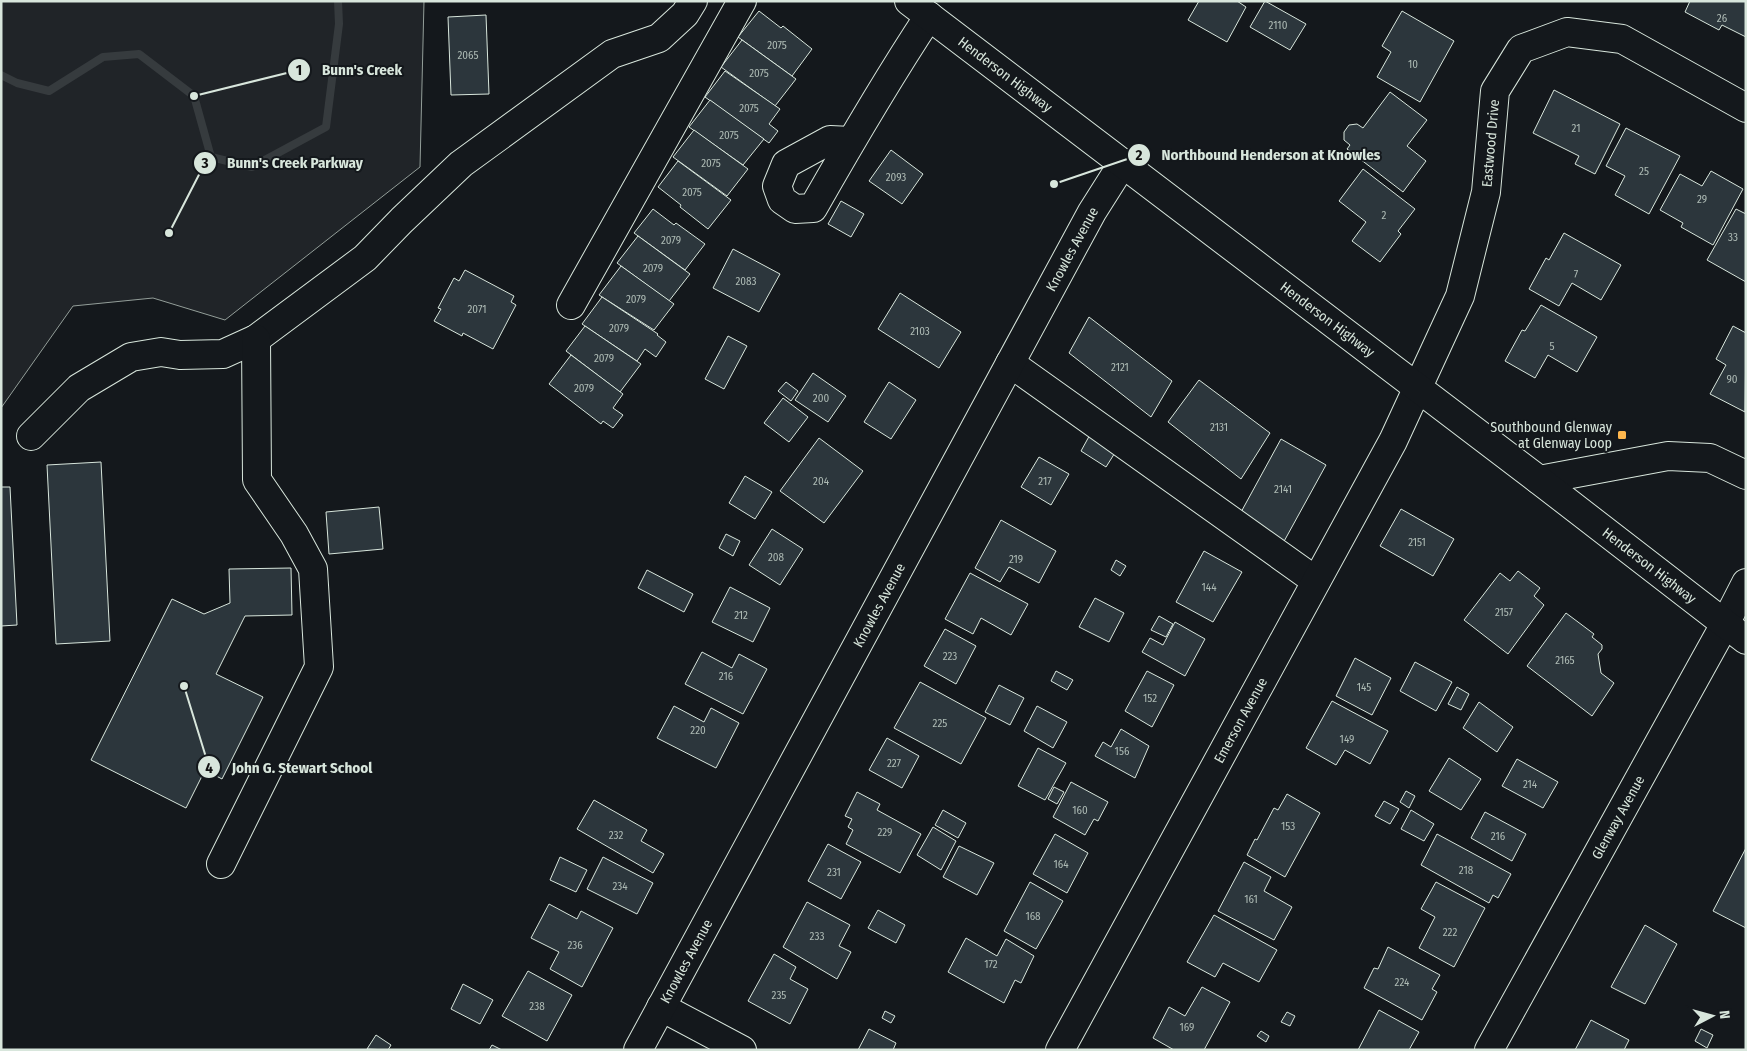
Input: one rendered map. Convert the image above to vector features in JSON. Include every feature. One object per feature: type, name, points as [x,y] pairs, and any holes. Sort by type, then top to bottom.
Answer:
[{"type":"street","points":[[31,436],[79,388],[131,357],[161,352],[180,355],[222,354],[256,339],[365,258],[461,164],[612,54],[659,38],[684,14],[694,1]]},
{"type":"street","points":[[571,305],[742,1]]},
{"type":"street","points":[[851,141],[897,64],[919,9]]},
{"type":"street","name":"Henderson Highway","points":[[919,9],[1736,632]]},
{"type":"street","name":"Eastwood Drive","points":[[1416,387],[1460,296],[1486,192],[1495,91],[1521,49],[1567,32],[1622,39],[1746,108]]},
{"type":"street","name":"Knowles Avenue","points":[[638,1050],[1092,212],[1123,163]]},
{"type":"street","points":[[220,864],[319,667],[313,568],[294,534],[257,480],[256,339]]},
{"type":"street","points":[[1010,363],[1316,581]]},
{"type":"street","name":"Emerson Avenue","points":[[1060,1050],[1392,441],[1416,387]]},
{"type":"street","points":[[1539,480],[1668,456],[1710,458],[1746,475]]},
{"type":"street","name":"Glenway Avenue","points":[[1489,1050],[1736,632],[1746,583]]},
{"type":"street","points":[[661,1007],[742,1050]]},
{"type":"shaded area","points":[[1,1],[424,1],[420,167],[225,320],[153,298],[73,306],[1,408]]},
{"type":"building","points":[[1199,1],[1237,1],[1246,7],[1227,42],[1188,20]]},
{"type":"building","points":[[1265,1],[1306,24],[1290,50],[1250,27]]},
{"type":"building","points":[[1690,1],[1746,1],[1746,37],[1722,25],[1719,30],[1685,12]]},
{"type":"building","points":[[759,11],[781,28],[783,26],[812,49],[792,76],[738,37]]},
{"type":"building","points":[[1402,11],[1454,41],[1420,102],[1377,77],[1391,52],[1382,46]]},
{"type":"building","points":[[486,15],[489,94],[451,95],[448,17]]},
{"type":"building","points":[[742,40],[796,79],[775,106],[721,67]]},
{"type":"building","points":[[725,71],[780,109],[769,124],[778,131],[769,143],[705,97]]},
{"type":"building","points":[[1554,90],[1620,124],[1595,174],[1575,164],[1579,156],[1533,133]]},
{"type":"building","points":[[1390,92],[1427,120],[1407,146],[1426,161],[1403,192],[1347,149],[1350,145],[1344,140],[1344,132],[1349,125],[1357,124],[1363,128]]},
{"type":"building","points":[[710,100],[764,139],[743,165],[689,127]]},
{"type":"building","points":[[1626,128],[1680,156],[1649,214],[1615,195],[1625,176],[1606,166]]},
{"type":"building","points":[[694,130],[748,169],[727,196],[673,157]]},
{"type":"building","points":[[891,150],[923,174],[902,204],[869,181]]},
{"type":"building","points":[[678,161],[731,200],[708,229],[658,187]]},
{"type":"building","points":[[1363,169],[1415,209],[1398,231],[1401,234],[1380,262],[1352,241],[1366,222],[1339,201]]},
{"type":"building","points":[[1711,171],[1743,189],[1713,245],[1681,227],[1683,223],[1660,210],[1680,174],[1702,186]]},
{"type":"building","points":[[841,201],[864,214],[851,237],[828,224]]},
{"type":"building","points":[[653,209],[674,225],[676,223],[705,244],[685,270],[634,233]]},
{"type":"building","points":[[1736,209],[1746,214],[1746,282],[1707,260]]},
{"type":"building","points":[[1564,233],[1621,265],[1601,300],[1572,283],[1559,306],[1529,289],[1546,258],[1549,260]]},
{"type":"building","points":[[638,236],[690,274],[669,301],[617,263]]},
{"type":"building","points":[[733,249],[780,274],[759,312],[713,288]]},
{"type":"building","points":[[621,266],[674,304],[654,330],[599,295]]},
{"type":"building","points":[[465,270],[514,296],[511,302],[516,305],[493,349],[463,333],[462,336],[434,321],[441,309],[438,308],[454,278],[459,281]]},
{"type":"building","points":[[900,293],[961,332],[939,368],[878,329]]},
{"type":"building","points":[[602,297],[658,334],[666,342],[656,357],[645,349],[637,361],[582,324]]},
{"type":"building","points":[[1541,305],[1597,337],[1577,372],[1548,355],[1535,378],[1505,361],[1522,330],[1525,331]]},
{"type":"building","points":[[1089,317],[1172,381],[1151,417],[1069,353]]},
{"type":"building","points":[[585,326],[641,364],[620,392],[566,351]]},
{"type":"building","points":[[1733,326],[1746,333],[1745,412],[1710,394],[1726,365],[1716,359]]},
{"type":"building","points":[[728,336],[747,346],[724,389],[705,379]]},
{"type":"building","points":[[571,355],[623,394],[613,408],[623,415],[613,428],[603,421],[601,424],[549,384]]},
{"type":"building","points":[[813,373],[846,396],[828,422],[795,400]]},
{"type":"building","points":[[1199,380],[1270,433],[1241,479],[1168,422]]},
{"type":"building","points":[[786,382],[798,391],[791,401],[778,391]]},
{"type":"building","points":[[889,382],[916,400],[891,439],[864,422]]},
{"type":"building","points":[[783,398],[808,417],[789,442],[764,423]]},
{"type":"building","points":[[1092,431],[1118,448],[1106,467],[1081,451]]},
{"type":"building","points":[[819,438],[863,471],[824,523],[780,491]]},
{"type":"building","points":[[1281,439],[1326,465],[1282,545],[1240,514]]},
{"type":"building","points":[[1039,457],[1069,474],[1051,505],[1021,487]]},
{"type":"building","points":[[101,462],[110,641],[56,644],[47,465]]},
{"type":"building","points":[[745,476],[772,492],[755,519],[729,503]]},
{"type":"building","points":[[1,487],[10,487],[17,625],[1,626]]},
{"type":"building","points":[[379,507],[383,549],[329,554],[326,512]]},
{"type":"building","points":[[1401,509],[1454,539],[1433,576],[1380,546]]},
{"type":"building","points":[[1001,520],[1056,551],[1039,583],[1009,567],[1000,582],[975,568]]},
{"type":"building","points":[[772,529],[803,549],[780,585],[749,565]]},
{"type":"building","points":[[726,534],[740,541],[733,556],[719,548]]},
{"type":"building","points":[[1204,551],[1242,572],[1213,622],[1176,602]]},
{"type":"building","points":[[1116,560],[1126,566],[1120,576],[1111,570]]},
{"type":"building","points":[[291,568],[292,615],[245,616],[216,674],[263,697],[222,779],[205,770],[186,808],[91,760],[172,599],[204,614],[230,603],[229,569]]},
{"type":"building","points":[[647,570],[693,594],[684,612],[638,588]]},
{"type":"building","points":[[1518,571],[1540,588],[1534,596],[1544,605],[1508,654],[1464,620],[1500,573],[1510,581]]},
{"type":"building","points":[[970,573],[1028,604],[1011,635],[981,618],[973,634],[945,619]]},
{"type":"building","points":[[730,587],[770,608],[753,642],[712,622]]},
{"type":"building","points":[[1095,598],[1124,613],[1109,642],[1079,627]]},
{"type":"building","points":[[1566,613],[1594,634],[1592,637],[1602,645],[1602,649],[1598,654],[1601,673],[1614,683],[1592,716],[1527,666]]},
{"type":"building","points":[[1159,616],[1173,624],[1166,637],[1151,630]]},
{"type":"building","points":[[1175,622],[1205,639],[1185,676],[1142,652],[1150,638],[1163,645]]},
{"type":"building","points":[[945,629],[976,646],[956,684],[924,666]]},
{"type":"building","points":[[702,652],[732,668],[739,654],[767,669],[743,714],[685,684]]},
{"type":"building","points":[[1355,658],[1391,678],[1372,715],[1336,696]]},
{"type":"building","points":[[1415,662],[1452,682],[1436,711],[1400,691]]},
{"type":"building","points":[[1056,671],[1073,680],[1067,690],[1051,681]]},
{"type":"building","points":[[1147,671],[1174,685],[1152,727],[1125,711]]},
{"type":"building","points":[[920,682],[986,718],[961,764],[894,728]]},
{"type":"building","points":[[999,685],[1024,698],[1010,725],[985,712]]},
{"type":"building","points":[[1457,687],[1469,694],[1461,710],[1448,704]]},
{"type":"building","points":[[1332,701],[1388,731],[1370,764],[1345,750],[1336,765],[1306,748]]},
{"type":"building","points":[[1479,702],[1513,727],[1497,752],[1463,728]]},
{"type":"building","points":[[674,706],[704,722],[711,708],[739,723],[716,768],[657,738]]},
{"type":"building","points":[[1037,706],[1067,722],[1053,748],[1024,731]]},
{"type":"building","points":[[1121,729],[1149,746],[1135,778],[1095,756],[1103,742],[1111,747]]},
{"type":"building","points":[[887,738],[919,756],[902,788],[869,770]]},
{"type":"building","points":[[1038,748],[1066,763],[1045,800],[1018,786]]},
{"type":"building","points":[[1449,758],[1481,779],[1461,810],[1429,791]]},
{"type":"building","points":[[1517,759],[1558,782],[1543,808],[1502,786]]},
{"type":"building","points":[[1071,782],[1108,802],[1098,821],[1094,819],[1085,835],[1053,817]]},
{"type":"building","points":[[1054,787],[1064,792],[1057,804],[1048,799]]},
{"type":"building","points":[[1406,791],[1415,796],[1409,808],[1400,802]]},
{"type":"building","points":[[857,792],[880,804],[877,810],[921,834],[900,873],[846,844],[853,830],[848,827],[852,819],[845,816]]},
{"type":"building","points":[[1287,794],[1320,813],[1285,877],[1247,855],[1274,808],[1278,810]]},
{"type":"building","points":[[594,800],[647,830],[641,841],[664,854],[653,873],[577,829]]},
{"type":"building","points":[[1384,801],[1399,809],[1390,824],[1375,816]]},
{"type":"building","points":[[943,810],[966,823],[958,838],[935,825]]},
{"type":"building","points":[[1411,810],[1434,824],[1424,841],[1401,829]]},
{"type":"building","points":[[1485,812],[1526,834],[1512,861],[1471,838]]},
{"type":"building","points":[[933,827],[956,841],[941,870],[917,855]]},
{"type":"building","points":[[1055,834],[1088,853],[1067,893],[1033,874]]},
{"type":"building","points":[[1437,834],[1511,874],[1498,898],[1493,895],[1489,903],[1421,865]]},
{"type":"building","points":[[828,844],[861,862],[841,899],[808,881]]},
{"type":"building","points":[[959,846],[994,863],[977,895],[943,877]]},
{"type":"building","points":[[1746,848],[1746,928],[1713,911]]},
{"type":"building","points":[[560,857],[587,870],[576,892],[550,880]]},
{"type":"building","points":[[603,857],[653,883],[637,914],[587,889]]},
{"type":"building","points":[[1244,862],[1271,877],[1264,891],[1292,907],[1274,940],[1218,911]]},
{"type":"building","points":[[1030,882],[1063,901],[1036,949],[1004,931]]},
{"type":"building","points":[[1436,882],[1485,908],[1454,967],[1419,948],[1435,917],[1421,909]]},
{"type":"building","points":[[807,902],[850,925],[839,946],[851,952],[837,979],[783,947]]},
{"type":"building","points":[[549,904],[577,919],[581,911],[613,928],[582,987],[550,969],[559,952],[531,938]]},
{"type":"building","points":[[878,910],[905,925],[896,943],[868,928]]},
{"type":"building","points":[[1214,915],[1277,950],[1259,982],[1223,963],[1215,977],[1187,962]]},
{"type":"building","points":[[1645,925],[1677,944],[1645,1004],[1611,987]]},
{"type":"building","points":[[966,938],[997,956],[1006,939],[1034,956],[1021,983],[1015,980],[1004,1003],[948,972]]},
{"type":"building","points":[[1388,947],[1440,975],[1432,989],[1437,992],[1422,1020],[1364,988],[1374,968],[1378,969]]},
{"type":"building","points":[[774,954],[796,967],[790,979],[808,989],[790,1024],[748,1001]]},
{"type":"building","points":[[528,971],[572,995],[547,1041],[502,1016]]},
{"type":"building","points":[[463,984],[493,1000],[480,1024],[451,1009]]},
{"type":"building","points":[[1202,987],[1230,1002],[1204,1050],[1174,1050],[1153,1038],[1169,1007],[1185,1016]]},
{"type":"building","points":[[1379,1010],[1419,1032],[1409,1050],[1358,1050]]},
{"type":"building","points":[[885,1011],[895,1016],[891,1023],[882,1018]]},
{"type":"building","points":[[1287,1012],[1295,1016],[1290,1026],[1281,1022]]},
{"type":"building","points":[[1591,1020],[1629,1040],[1624,1050],[1575,1050]]},
{"type":"building","points":[[869,1029],[896,1043],[893,1050],[858,1050]]},
{"type":"building","points":[[1701,1029],[1713,1035],[1707,1048],[1695,1041]]},
{"type":"building","points":[[1261,1031],[1269,1036],[1266,1042],[1257,1036]]},
{"type":"building","points":[[376,1035],[391,1045],[388,1050],[367,1049]]},
{"type":"building","points":[[492,1045],[502,1050],[489,1050]]},
{"type":"waterway","points":[[1,75],[17,83],[49,91],[103,57],[139,54],[194,96],[211,157],[252,167],[326,127],[339,24],[338,1]]},
{"type":"place","name":"Bunn's Creek","points":[[194,96]]},
{"type":"place","name":"Northbound Henderson at Knowles","points":[[1054,184]]},
{"type":"place","name":"Bunn's Creek Parkway","points":[[169,233]]},
{"type":"place","name":"Southbound Glenway at Glenway Loop","points":[[1622,435]]},
{"type":"place","name":"John G. Stewart School","points":[[184,686]]}]
